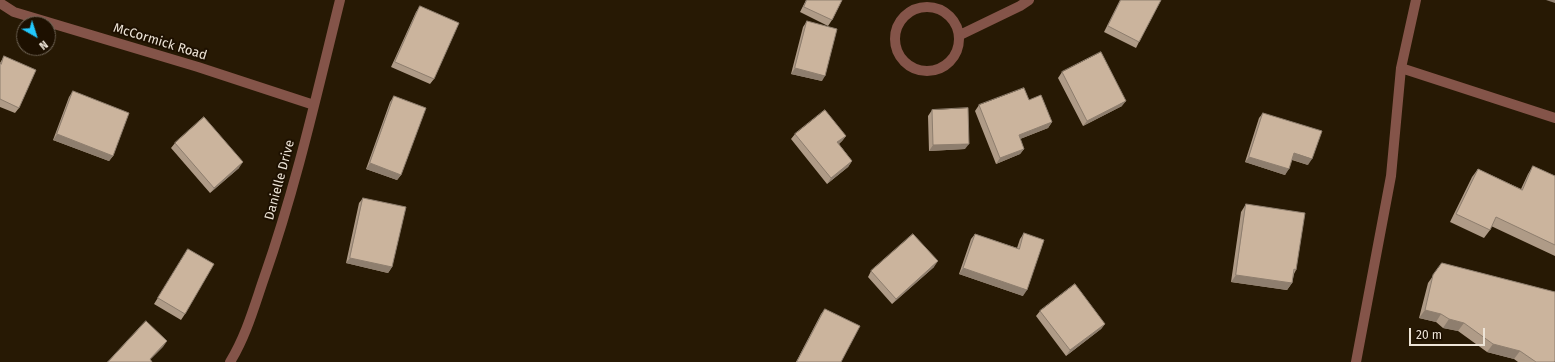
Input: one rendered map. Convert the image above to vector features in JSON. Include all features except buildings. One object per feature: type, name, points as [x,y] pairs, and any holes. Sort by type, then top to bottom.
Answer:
[{"type":"street","name":"Danielle Drive","points":[[230,362],[241,345],[278,238],[314,105],[340,0]]},
{"type":"street","points":[[960,35],[1020,6],[1029,0]]},
{"type":"street","points":[[1356,362],[1391,176],[1401,68],[1416,0]]},
{"type":"street","name":"McCormick Road","points":[[0,3],[14,12],[191,65],[314,105]]},
{"type":"street","points":[[923,7],[933,7],[947,14],[957,25],[960,35],[959,46],[955,56],[948,65],[938,70],[927,72],[916,70],[907,65],[899,57],[895,46],[895,35],[898,25],[904,16],[913,10],[923,7]]},
{"type":"street","points":[[1401,68],[1555,118]]}]
